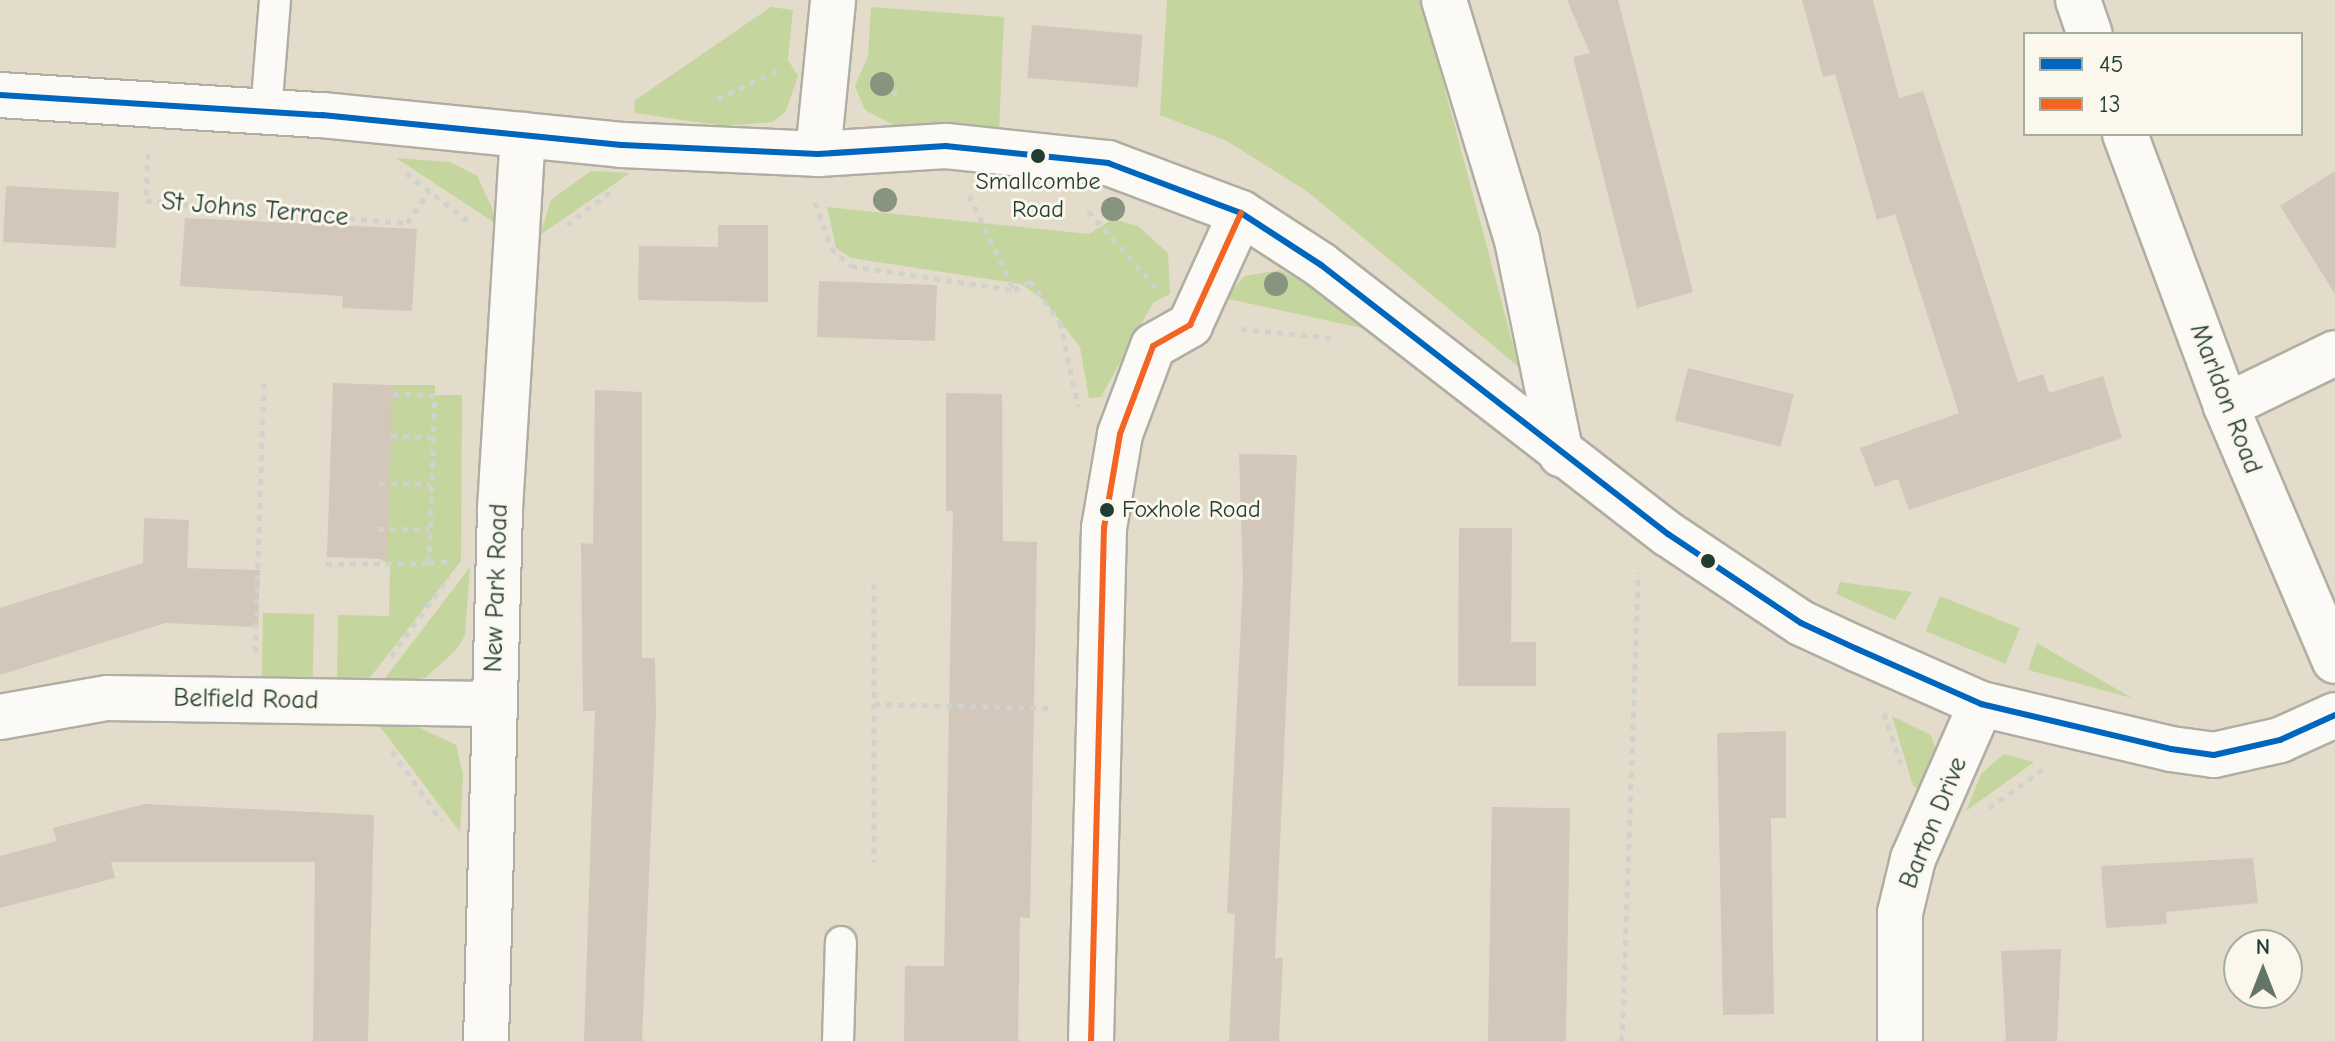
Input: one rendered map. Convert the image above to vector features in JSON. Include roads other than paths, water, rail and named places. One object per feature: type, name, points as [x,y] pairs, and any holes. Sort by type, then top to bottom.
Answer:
[{"type":"street","points":[[818,154],[826,47],[833,0]]},
{"type":"street","points":[[1444,0],[1517,240],[1561,455]]},
{"type":"street","points":[[2078,0],[2089,32]]},
{"type":"street","points":[[0,95],[818,154],[946,146],[1108,163],[1241,213],[1321,265],[1561,455],[1668,534],[1801,623],[1981,704],[2214,755],[2280,740],[2335,715]]},
{"type":"street","name":"New Park Road","points":[[486,1041],[493,704],[523,135]]},
{"type":"street","name":"Marldon Road","points":[[2126,136],[2226,406],[2335,661]]},
{"type":"street","points":[[1091,1041],[1104,528],[1120,434],[1153,346],[1190,325],[1241,213]]},
{"type":"street","points":[[2226,406],[2335,353]]},
{"type":"street","name":"Belfield Road","points":[[0,717],[107,698],[493,704]]},
{"type":"street","name":"Barton Drive","points":[[1900,1041],[1900,913],[1913,859],[1981,704]]},
{"type":"lane","points":[[266,112],[275,0]]},
{"type":"lane","points":[[838,1041],[841,942]]},
{"type":"place","name":"Smallcombe Road","points":[[1038,156]]},
{"type":"place","name":"Foxhole Road","points":[[1107,510]]}]
